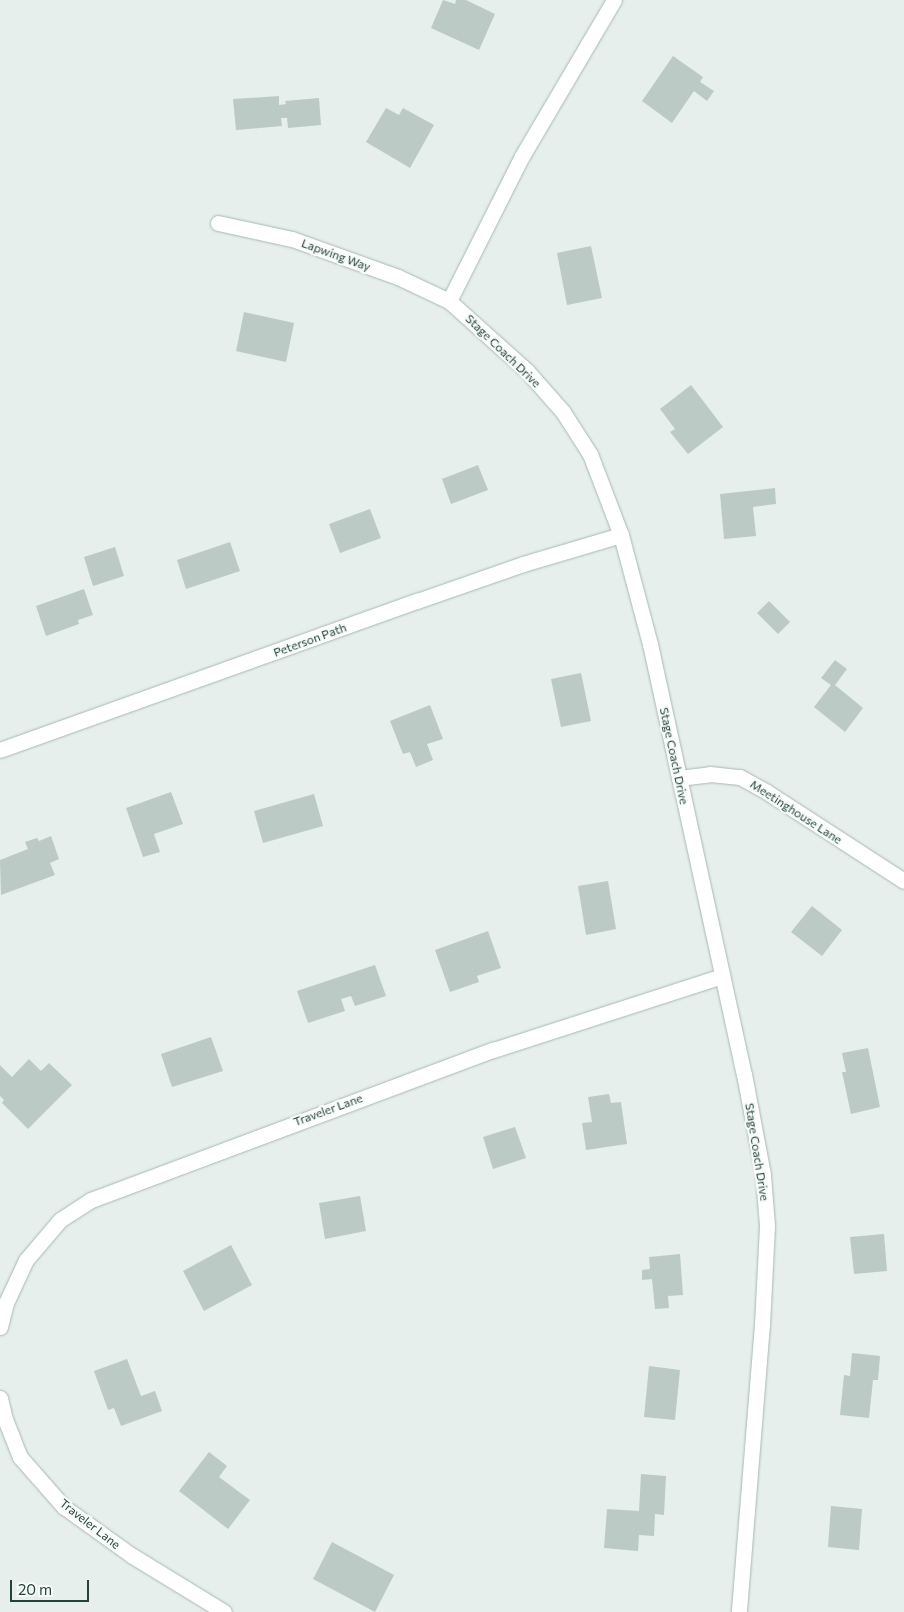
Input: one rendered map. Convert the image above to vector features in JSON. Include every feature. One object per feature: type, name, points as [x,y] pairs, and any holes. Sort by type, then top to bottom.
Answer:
[{"type":"street","points":[[449,301],[522,156],[614,0]]},
{"type":"street","name":"Lapwing Way","points":[[218,223],[292,239],[398,277],[449,301]]},
{"type":"street","name":"Stage Coach Drive","points":[[449,301],[527,371],[562,412],[590,454],[621,535],[650,644],[763,1176],[767,1226],[762,1324],[739,1612]]},
{"type":"street","name":"Peterson Path","points":[[0,750],[452,589],[621,535]]},
{"type":"street","name":"Meetinghouse Lane","points":[[679,778],[710,774],[740,777],[767,792],[904,881]]},
{"type":"street","name":"Traveler Lane","points":[[0,1327],[6,1303],[26,1260],[60,1220],[91,1200],[493,1050],[722,976]]},
{"type":"street","name":"Traveler Lane","points":[[0,1398],[4,1419],[20,1457],[64,1507],[130,1556],[224,1612]]},
{"type":"building","points":[[443,0],[455,4],[456,0],[466,0],[495,14],[479,50],[431,28]]},
{"type":"building","points":[[673,56],[703,77],[700,82],[714,91],[707,101],[694,91],[672,123],[642,101]]},
{"type":"building","points":[[279,96],[279,105],[286,104],[285,101],[319,98],[321,125],[288,128],[287,118],[281,118],[282,126],[236,130],[233,99]]},
{"type":"building","points":[[386,108],[399,115],[403,108],[434,125],[410,168],[366,142]]},
{"type":"building","points":[[591,246],[602,298],[567,305],[557,253]]},
{"type":"building","points":[[244,312],[294,323],[286,362],[236,351]]},
{"type":"building","points":[[691,385],[723,427],[688,454],[670,432],[675,429],[660,409]]},
{"type":"building","points":[[478,465],[488,490],[451,504],[442,479]]},
{"type":"building","points":[[775,488],[776,504],[753,507],[756,536],[724,539],[720,494]]},
{"type":"building","points":[[370,509],[381,538],[340,553],[329,524]]},
{"type":"building","points":[[230,542],[240,571],[186,589],[177,560]]},
{"type":"building","points":[[115,547],[124,576],[93,586],[84,557]]},
{"type":"building","points":[[84,589],[93,615],[78,620],[79,624],[46,636],[36,606]]},
{"type":"building","points":[[769,601],[790,622],[778,634],[757,613]]},
{"type":"building","points":[[835,660],[847,669],[835,685],[863,708],[845,732],[814,707],[831,685],[821,678]]},
{"type":"building","points":[[581,673],[591,721],[561,727],[551,679]]},
{"type":"building","points":[[430,705],[443,739],[427,744],[433,760],[416,767],[410,752],[403,754],[390,721]]},
{"type":"building","points":[[171,792],[183,824],[154,834],[160,852],[143,857],[126,808]]},
{"type":"building","points":[[314,794],[323,826],[263,843],[254,811]]},
{"type":"building","points":[[51,836],[59,859],[50,863],[55,875],[1,895],[0,860],[28,849],[25,842],[37,838],[39,841]]},
{"type":"building","points":[[608,881],[616,929],[586,935],[578,886]]},
{"type":"building","points":[[812,906],[842,930],[822,956],[791,932]]},
{"type":"building","points":[[488,931],[501,968],[477,976],[479,982],[450,992],[435,950]]},
{"type":"building","points":[[375,965],[386,996],[355,1006],[351,996],[341,999],[345,1011],[308,1023],[297,991]]},
{"type":"building","points":[[211,1037],[223,1071],[172,1087],[161,1054]]},
{"type":"building","points":[[868,1048],[880,1107],[851,1114],[842,1072],[846,1072],[842,1053]]},
{"type":"building","points":[[29,1059],[41,1071],[49,1063],[72,1085],[28,1129],[2,1103],[4,1100],[0,1096],[0,1065],[12,1077]]},
{"type":"building","points":[[609,1094],[611,1103],[621,1102],[627,1144],[586,1150],[582,1123],[592,1122],[588,1097]]},
{"type":"building","points":[[515,1127],[526,1158],[493,1169],[483,1137]]},
{"type":"building","points":[[360,1196],[366,1231],[325,1239],[319,1203]]},
{"type":"building","points":[[884,1234],[887,1271],[854,1274],[850,1237]]},
{"type":"building","points":[[231,1245],[252,1285],[204,1311],[183,1271]]},
{"type":"building","points":[[680,1254],[683,1295],[668,1296],[669,1308],[655,1309],[652,1279],[642,1280],[642,1270],[650,1269],[649,1257]]},
{"type":"building","points":[[852,1353],[880,1356],[878,1380],[873,1380],[869,1418],[840,1415],[844,1375],[850,1376]]},
{"type":"building","points":[[127,1359],[141,1396],[155,1391],[162,1411],[121,1426],[114,1408],[108,1410],[94,1371]]},
{"type":"building","points":[[649,1366],[680,1370],[675,1420],[644,1417]]},
{"type":"building","points":[[209,1452],[227,1466],[219,1477],[250,1500],[228,1529],[179,1491]]},
{"type":"building","points":[[641,1474],[666,1476],[664,1515],[655,1514],[654,1536],[639,1535],[638,1551],[604,1548],[607,1509],[639,1511]]},
{"type":"building","points":[[831,1506],[862,1509],[859,1550],[828,1547]]},
{"type":"building","points":[[332,1542],[394,1575],[375,1612],[313,1579]]}]
